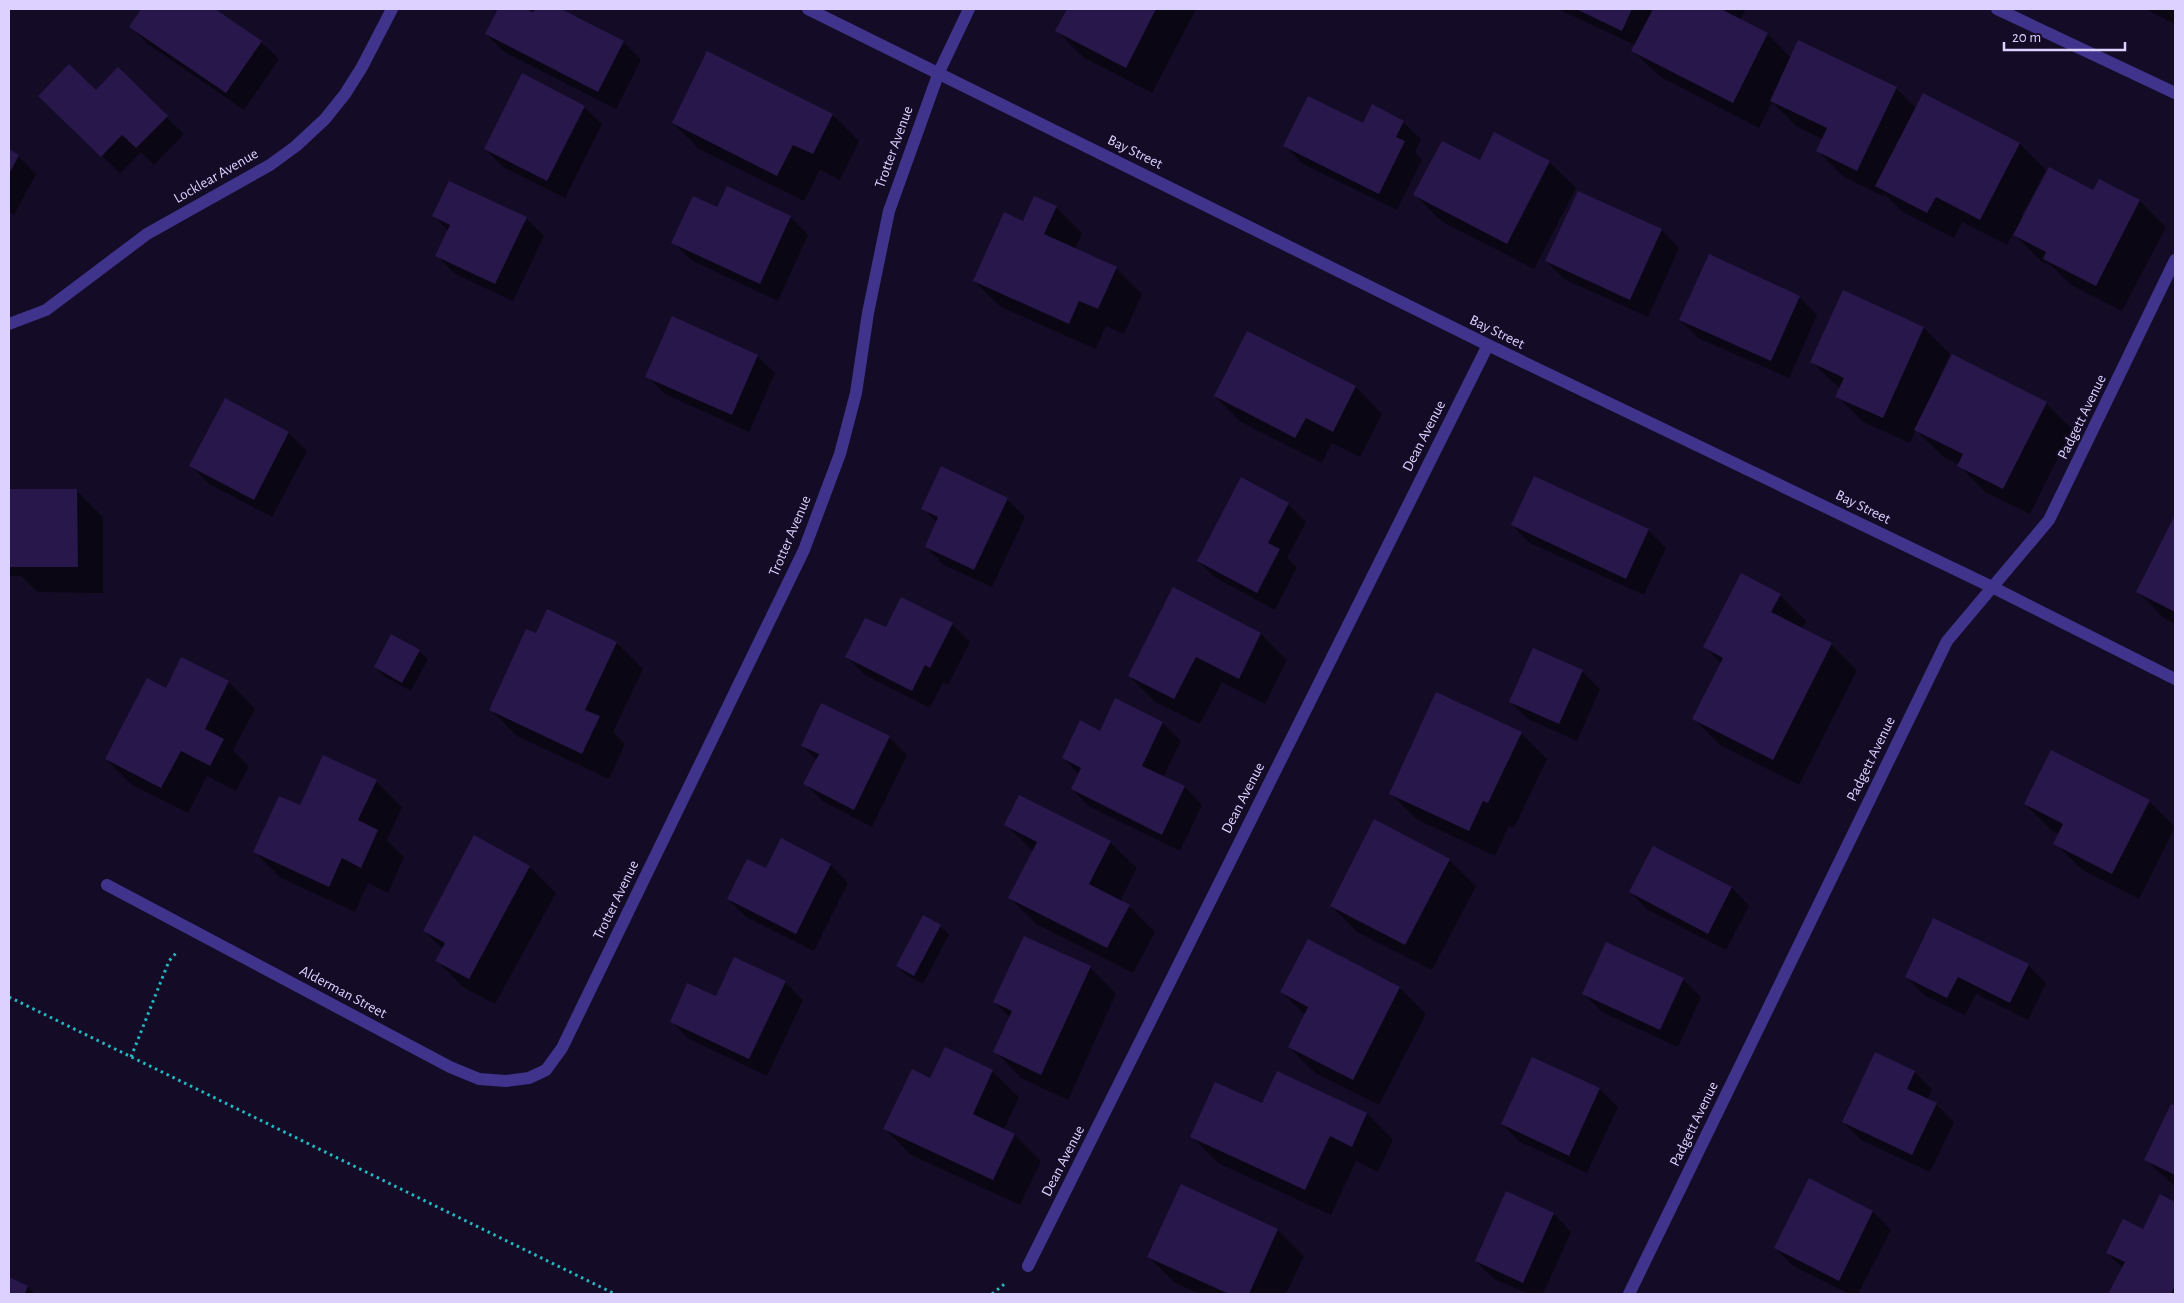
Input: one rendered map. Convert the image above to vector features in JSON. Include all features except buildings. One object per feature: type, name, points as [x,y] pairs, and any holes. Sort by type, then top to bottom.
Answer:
[{"type":"street","name":"Locklear Avenue","points":[[9,324],[46,310],[148,234],[270,165],[296,146],[325,119],[345,94],[362,67],[392,9]]},
{"type":"street","name":"Bay Street","points":[[808,9],[939,72],[1488,345],[1992,587],[2175,679]]},
{"type":"street","name":"Trotter Avenue","points":[[562,1048],[804,550],[840,454],[856,393],[868,313],[888,210],[939,72],[969,9]]},
{"type":"street","points":[[1997,9],[2175,94]]},
{"type":"street","name":"Padgett Avenue","points":[[1629,1294],[1947,641],[2049,520],[2175,260]]},
{"type":"street","name":"Dean Avenue","points":[[1028,1266],[1488,345]]},
{"type":"street","name":"Alderman Street","points":[[107,885],[450,1067],[479,1079],[506,1081],[529,1078],[546,1070],[562,1048]]},
{"type":"path","points":[[131,1057],[169,961],[195,932]]},
{"type":"path","points":[[9,997],[615,1294]]}]
